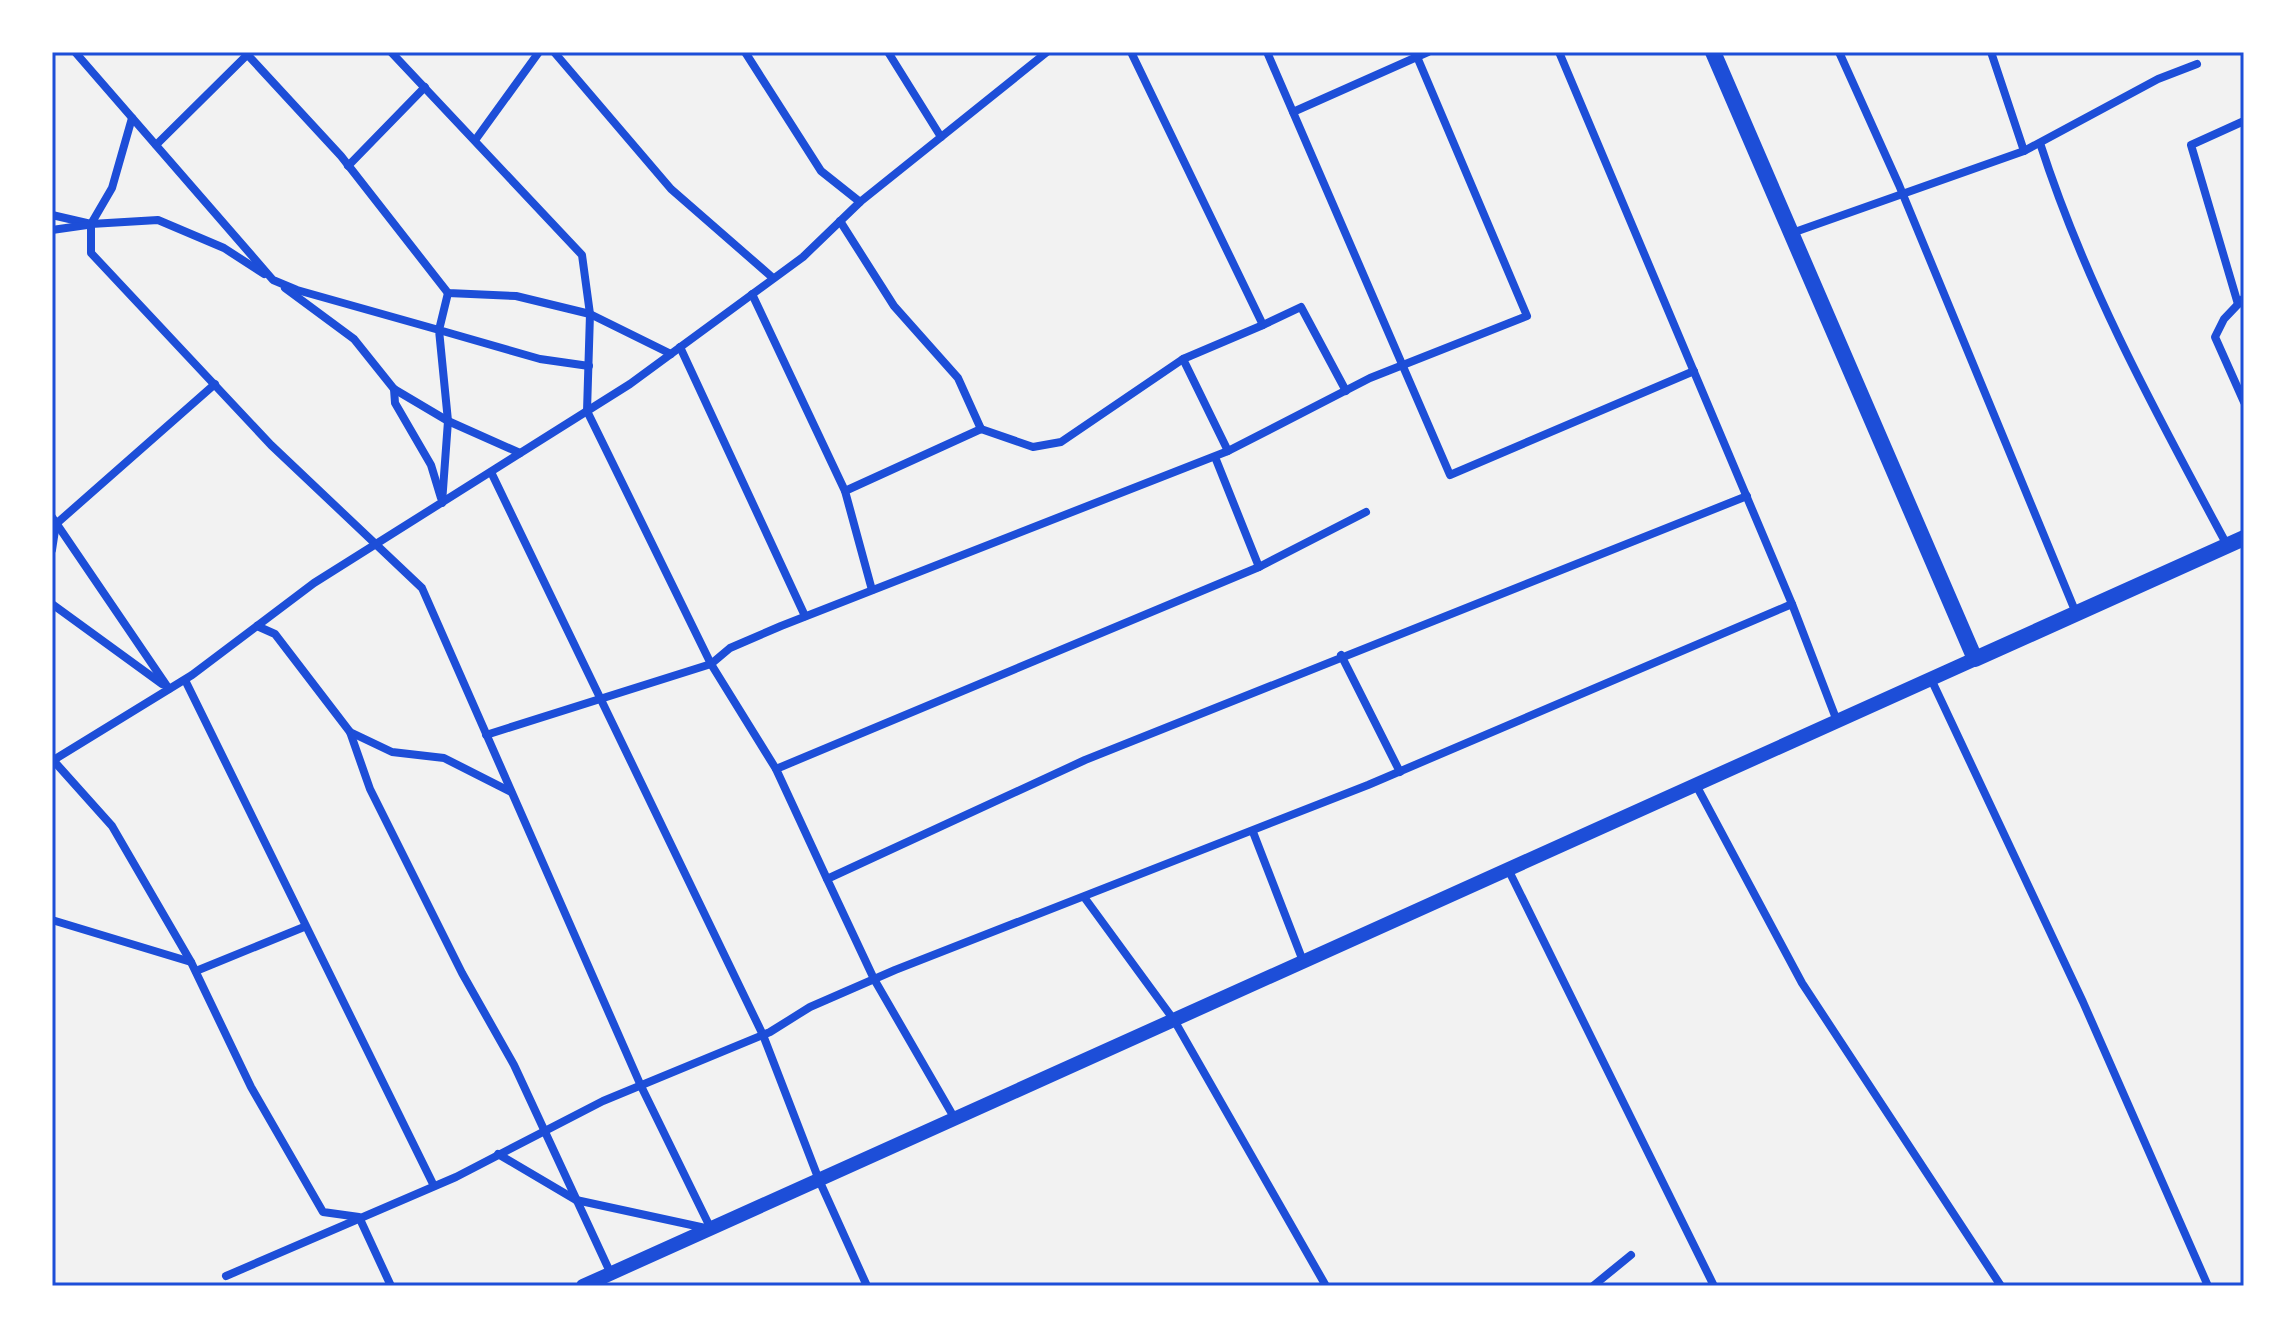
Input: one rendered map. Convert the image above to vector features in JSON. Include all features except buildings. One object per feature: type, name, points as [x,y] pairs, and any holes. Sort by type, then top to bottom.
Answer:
[{"type":"main road","points":[[1713,52],[1975,659],[2244,538]]},
{"type":"street","points":[[75,52],[273,280],[297,290],[540,359],[589,366]]},
{"type":"street","points":[[391,52],[582,255],[590,314],[587,411],[711,664],[776,769],[874,979],[955,1119]]},
{"type":"street","points":[[476,139],[539,52]]},
{"type":"street","points":[[554,52],[671,189],[773,278]]},
{"type":"street","points":[[745,52],[821,171],[860,202]]},
{"type":"street","points":[[888,52],[941,137]]},
{"type":"street","points":[[359,1217],[323,1212],[251,1087],[194,967],[112,826],[53,760],[185,680],[314,583],[587,411],[671,354],[803,257],[860,202],[1047,52]]},
{"type":"street","points":[[1131,52],[1263,325]]},
{"type":"street","points":[[1267,52],[1450,475],[1694,371]]},
{"type":"street","points":[[1293,112],[1428,52]]},
{"type":"street","points":[[1559,52],[1792,604],[1837,721]]},
{"type":"street","points":[[1839,52],[1902,192],[2076,613]]},
{"type":"street","points":[[1991,52],[2024,151]]},
{"type":"street","points":[[156,145],[247,53],[348,166],[448,293],[516,296],[590,314],[671,354]]},
{"type":"street","points":[[486,735],[711,664],[730,648],[805,616],[1215,457],[1346,391],[1527,316],[1416,55]]},
{"type":"street","points":[[1792,233],[2024,151],[2158,79],[2197,64]]},
{"type":"street","points":[[348,166],[425,87]]},
{"type":"street","points":[[132,118],[112,188],[91,224],[91,253],[374,545],[422,588],[641,1086],[711,1229]]},
{"type":"street","points":[[2244,121],[2191,145],[2241,301],[2224,319],[2215,337],[2244,402]]},
{"type":"street","points":[[2040,143],[2058,200],[2122,349],[2227,545]]},
{"type":"street","points":[[52,215],[91,224]]},
{"type":"street","points":[[52,230],[158,220],[224,248],[354,339],[394,389],[448,421],[520,453]]},
{"type":"street","points":[[840,221],[894,306],[958,378],[981,429]]},
{"type":"street","points":[[442,503],[448,421],[439,330],[448,293]]},
{"type":"street","points":[[752,294],[845,491],[872,590]]},
{"type":"street","points":[[845,491],[981,429],[1033,447],[1061,442],[1183,359],[1301,307],[1346,391]]},
{"type":"street","points":[[680,347],[805,616]]},
{"type":"street","points":[[1183,359],[1228,451]]},
{"type":"street","points":[[52,550],[54,520],[215,384]]},
{"type":"street","points":[[394,389],[395,403],[431,465],[442,503]]},
{"type":"street","points":[[1215,457],[1259,567]]},
{"type":"street","points":[[491,472],[597,698],[763,1035],[819,1180],[867,1286]]},
{"type":"street","points":[[827,879],[1085,760],[1341,655],[1747,496]]},
{"type":"street","points":[[776,769],[1259,567],[1366,512]]},
{"type":"street","points":[[54,520],[169,689]]},
{"type":"street","points":[[52,604],[169,689]]},
{"type":"street","points":[[226,1276],[434,1186],[544,1129],[763,1035],[810,1007],[874,979],[1400,772],[1792,604]]},
{"type":"street","points":[[257,626],[275,634],[350,732],[370,789],[544,1129],[611,1274]]},
{"type":"street","points":[[1341,655],[1400,772]]},
{"type":"street","points":[[583,1286],[1975,659]]},
{"type":"street","points":[[1931,679],[2083,1002],[2208,1286]]},
{"type":"street","points":[[185,680],[434,1186]]},
{"type":"street","points":[[350,732],[392,752],[444,758],[512,793]]},
{"type":"street","points":[[1696,785],[1802,983],[2001,1286]]},
{"type":"street","points":[[1253,832],[1303,961]]},
{"type":"street","points":[[1508,869],[1714,1286]]},
{"type":"street","points":[[1084,897],[1174,1020],[1326,1286]]},
{"type":"street","points":[[53,919],[194,967],[304,927]]},
{"type":"street","points":[[498,1154],[576,1200],[711,1229]]},
{"type":"street","points":[[359,1217],[391,1286]]},
{"type":"street","points":[[1593,1286],[1631,1255]]}]
